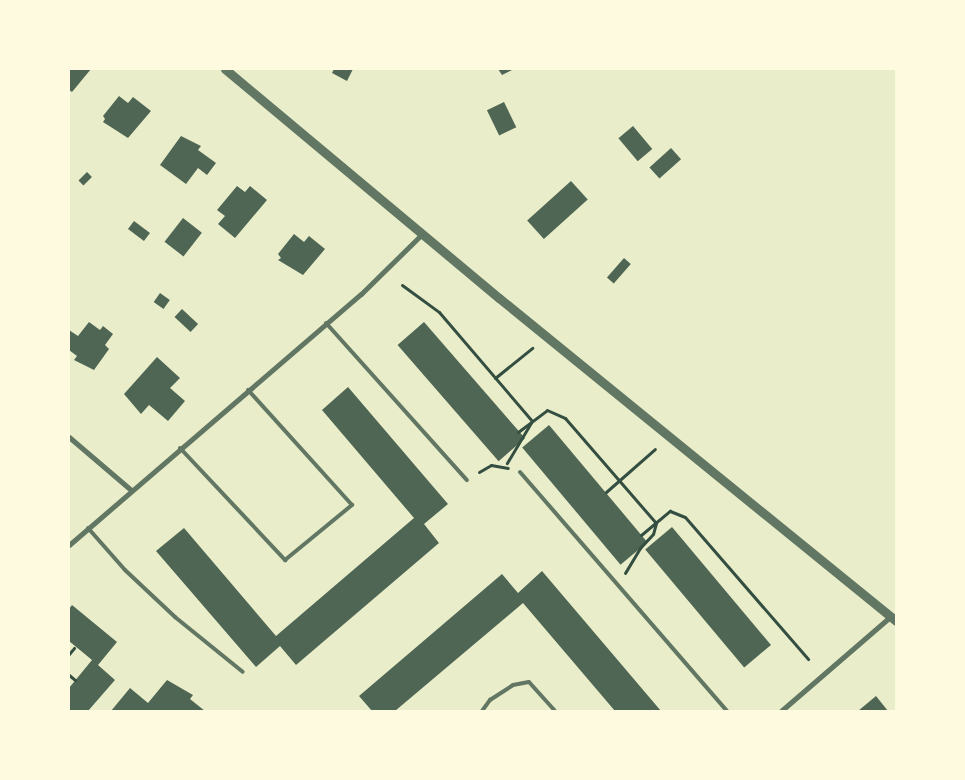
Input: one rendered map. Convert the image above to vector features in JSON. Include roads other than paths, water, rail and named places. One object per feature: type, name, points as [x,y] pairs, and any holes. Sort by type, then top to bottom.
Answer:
[{"type":"street","points":[[225,69],[894,619],[781,711]]},
{"type":"street","points":[[69,545],[326,323],[423,233]]},
{"type":"street","points":[[69,436],[131,490]]},
{"type":"lane","points":[[326,323],[467,480]]},
{"type":"lane","points":[[180,448],[285,560],[352,505],[248,390]]},
{"type":"lane","points":[[518,470],[727,711]]},
{"type":"lane","points":[[88,528],[125,570],[175,617],[243,672]]},
{"type":"lane","points":[[482,711],[490,700],[513,685],[529,682],[555,711]]}]
